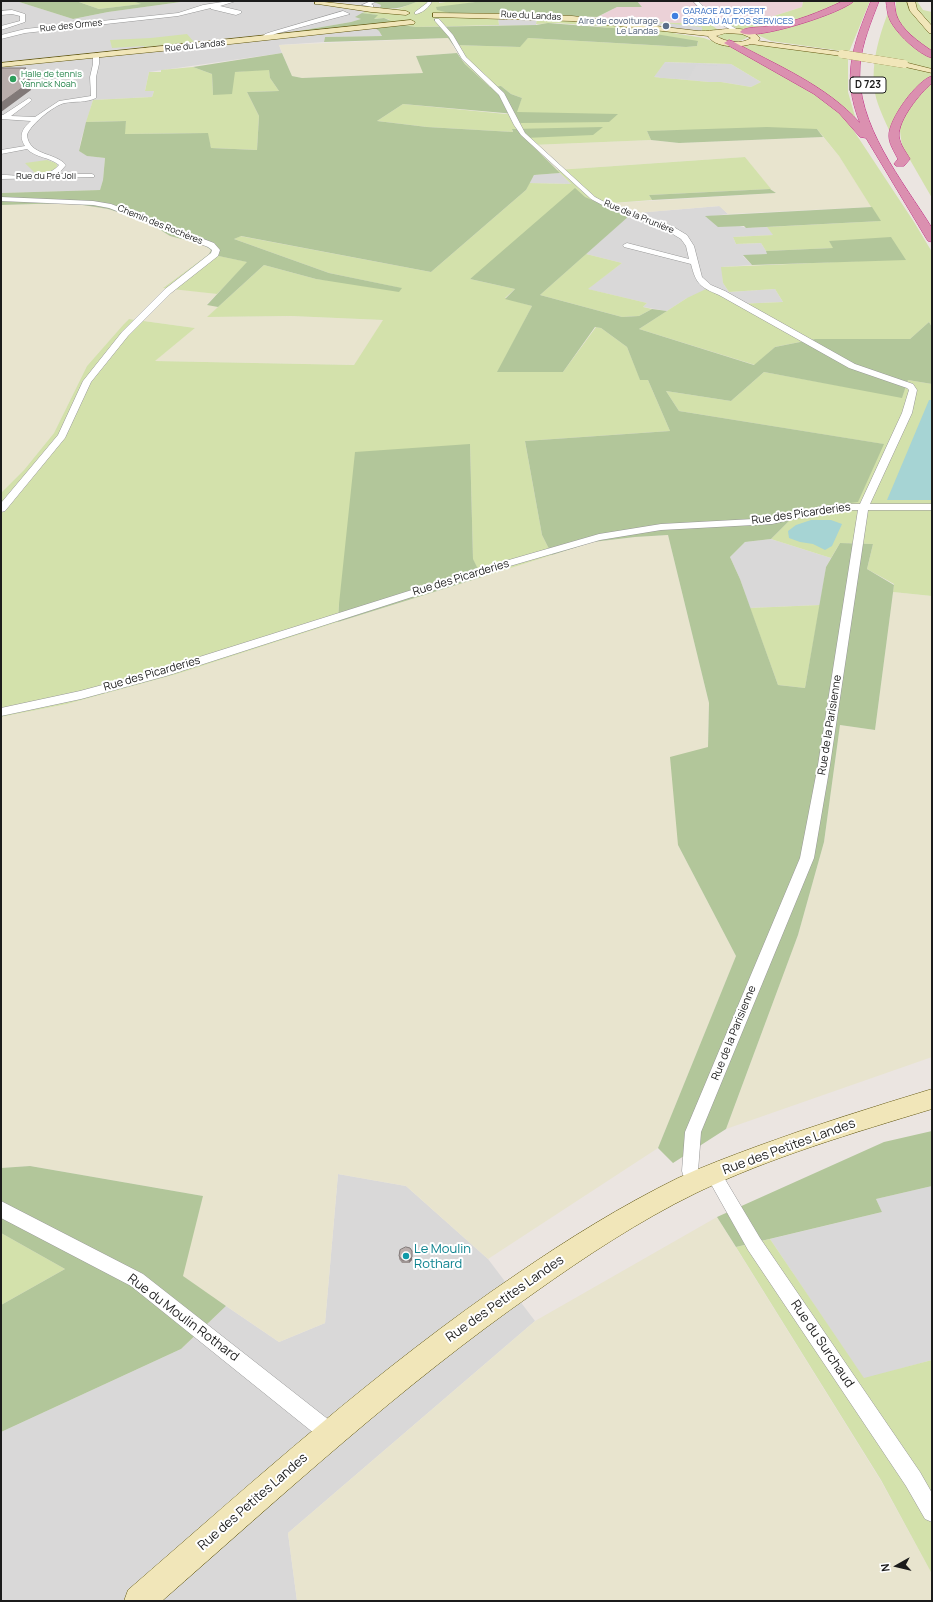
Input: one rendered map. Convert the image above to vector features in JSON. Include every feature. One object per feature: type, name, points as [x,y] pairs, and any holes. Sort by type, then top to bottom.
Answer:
[{"type":"highway","points":[[741,32],[766,29],[815,16],[850,1]]},
{"type":"highway","name":"D 723","points":[[875,1],[858,46],[854,73],[859,106],[875,145],[932,238]]},
{"type":"highway","points":[[882,13],[886,1]]},
{"type":"highway","points":[[890,1],[892,13],[900,28],[915,43],[932,55]]},
{"type":"highway","points":[[729,43],[789,75],[826,97],[849,117],[867,141],[875,145]]},
{"type":"highway","name":"D 723","points":[[867,70],[871,46]]},
{"type":"highway","points":[[885,138],[903,167],[904,159],[893,135],[896,123],[927,81],[932,79]]},
{"type":"street","name":"Rue des Ormes","points":[[1,37],[25,31],[178,14],[234,1]]},
{"type":"street","points":[[371,6],[365,5],[375,1]]},
{"type":"street","points":[[695,1],[710,16],[741,32],[753,35],[753,40]]},
{"type":"street","points":[[911,1],[913,9],[932,31]]},
{"type":"street","points":[[315,2],[413,16],[420,22]]},
{"type":"street","points":[[315,2],[352,10],[403,18],[413,16],[430,3],[434,19]]},
{"type":"street","points":[[689,4],[702,16],[722,28],[723,30],[716,34]]},
{"type":"street","points":[[1,13],[12,12],[23,15],[22,22],[1,28]]},
{"type":"street","points":[[264,38],[273,33],[343,13],[347,14]]},
{"type":"street","name":"Rue des Ormes","points":[[129,14],[142,18]]},
{"type":"street","name":"Rue du Landas","points":[[1,65],[41,62],[388,24],[413,16],[434,19],[467,15],[500,14],[590,19],[673,32],[716,34]]},
{"type":"street","name":"Rue du Landas","points":[[388,24],[403,18]]},
{"type":"street","name":"Rue de la Prunière","points":[[434,19],[447,31],[464,58],[502,94],[523,134],[584,191],[608,206],[669,228],[684,237],[690,246],[698,278],[708,287],[722,293],[792,333]]},
{"type":"street","points":[[716,34],[741,32]]},
{"type":"street","points":[[716,34],[729,43],[753,40],[904,64],[932,67]]},
{"type":"street","points":[[44,176],[60,169],[62,167],[62,163],[39,154],[28,147],[23,138],[24,132],[37,119],[59,103],[92,99],[94,97],[93,77],[96,64],[96,55]]},
{"type":"street","points":[[904,64],[932,71]]},
{"type":"street","points":[[3,117],[29,100]]},
{"type":"street","points":[[3,117],[37,119]]},
{"type":"street","points":[[1,152],[28,147]]},
{"type":"street","name":"Rue du Pré Joli","points":[[1,177],[92,176]]},
{"type":"street","name":"Chemin des Rochères","points":[[1,199],[93,203],[112,206],[210,245],[216,250],[215,254],[168,291],[136,321],[100,364],[81,393],[62,436],[1,509]]},
{"type":"street","points":[[627,244],[693,262]]},
{"type":"street","name":"Rue de la Parisienne","points":[[704,1179],[690,1171],[693,1132],[807,858],[824,765],[863,509],[906,413],[913,390],[910,386],[852,366],[792,333]]},
{"type":"street","name":"Rue des Picarderies","points":[[1,712],[81,695],[162,673],[492,568],[600,537],[661,527],[772,521],[819,510],[841,507],[932,507]]},
{"type":"street","name":"Rue des Petites Landes","points":[[138,1601],[330,1435],[442,1344],[507,1295],[574,1250],[635,1213],[704,1179],[773,1151],[932,1099]]},
{"type":"street","name":"Rue du Surchaud","points":[[704,1179],[719,1184],[754,1244],[913,1479],[932,1512]]},
{"type":"street","name":"Rue du Moulin Rothard","points":[[1,1209],[137,1280],[322,1427],[330,1435]]},
{"type":"shaded area","points":[[1,1],[16,1],[73,19],[108,12],[188,1],[378,1],[375,2],[381,5],[380,8],[371,9],[356,17],[362,19],[281,34],[375,24],[382,36],[325,37],[324,42],[279,45],[282,53],[149,72],[145,91],[154,91],[152,97],[93,100],[79,151],[88,156],[105,158],[103,180],[100,190],[1,193]]},
{"type":"shaded area","points":[[637,1],[803,1],[802,7],[748,24],[718,22],[675,23],[598,17],[617,7],[642,7]]},
{"type":"shaded area","points":[[498,18],[537,19],[536,25],[499,25]]},
{"type":"shaded area","name":"Aire de covoiturage Le Landas","points":[[644,21],[702,27],[702,32],[677,30],[641,24]]},
{"type":"shaded area","points":[[448,38],[457,53],[416,56],[424,73],[302,78],[292,76],[279,45]]},
{"type":"shaded area","points":[[664,62],[731,64],[761,82],[751,87],[721,82],[653,77]]},
{"type":"shaded area","points":[[665,64],[718,65],[696,65],[688,79],[659,78],[660,76],[656,76]]},
{"type":"shaded area","points":[[823,137],[839,156],[872,207],[728,214],[719,206],[624,214],[599,204],[776,193],[770,189],[745,157],[557,170],[532,145],[651,140],[679,143]]},
{"type":"shaded area","points":[[560,173],[571,184],[529,183],[534,175]]},
{"type":"shaded area","points":[[70,203],[108,209],[146,221],[170,236],[204,245],[211,250],[209,254],[164,287],[217,294],[207,304],[218,307],[208,317],[291,316],[384,320],[354,365],[154,361],[195,328],[129,319],[87,366],[54,433],[24,470],[1,493],[1,205]]},
{"type":"shaded area","points":[[720,206],[728,214],[706,217],[747,228],[767,227],[774,235],[733,237],[736,244],[761,243],[768,254],[743,256],[752,265],[722,267],[723,283],[729,292],[775,289],[783,302],[736,304],[687,298],[667,311],[643,307],[647,303],[587,289],[622,263],[586,254],[628,216],[624,214]]},
{"type":"shaded area","points":[[668,535],[709,703],[708,747],[678,845],[736,956],[658,1148],[488,1259],[406,1186],[338,1174],[325,1323],[279,1342],[182,1276],[203,1196],[30,1166],[1,1168],[1,717],[67,704],[177,674],[593,542]]},
{"type":"shaded area","points":[[771,539],[831,558],[826,567],[820,605],[750,608],[740,579],[730,557],[745,542]]},
{"type":"shaded area","points":[[893,592],[932,596],[932,1057],[726,1129],[798,935],[824,842],[840,725],[875,730]]},
{"type":"shaded area","points":[[338,1174],[406,1186],[488,1259],[535,1321],[288,1533],[297,1601],[1,1601],[1,1432],[181,1349],[226,1306],[279,1342],[325,1323]]},
{"type":"shaded area","points":[[932,1186],[932,1360],[864,1379],[770,1239],[882,1212],[876,1199]]},
{"type":"shaded area","points":[[717,1217],[881,1481],[932,1574],[932,1601],[297,1601],[288,1533],[535,1321]]},
{"type":"green space","points":[[16,1],[76,1],[99,9],[141,4],[132,1],[188,1],[108,12],[73,19]]},
{"type":"green space","points":[[76,1],[132,1],[142,4],[99,9]]},
{"type":"green space","points":[[419,1],[439,1],[439,3],[453,1],[483,1],[437,8],[449,13],[511,13],[675,23],[707,22],[717,29],[715,31],[675,31],[673,33],[704,38],[720,44],[770,45],[848,57],[848,92],[856,120],[850,125],[932,252],[932,327],[929,322],[910,339],[815,339],[775,347],[755,365],[639,329],[687,298],[706,289],[723,296],[736,304],[783,302],[775,289],[729,292],[723,283],[721,267],[905,259],[829,241],[834,248],[766,251],[761,243],[736,244],[733,237],[773,235],[767,227],[880,221],[839,156],[817,129],[647,131],[651,140],[532,145],[525,138],[523,129],[512,130],[513,132],[427,127],[377,121],[403,104],[506,114],[516,112],[522,98],[511,94],[501,86],[490,87],[465,64],[453,45],[519,47],[528,38],[686,47],[697,46],[698,42],[597,26],[557,23],[536,24],[537,20],[498,18],[499,25],[416,27],[375,24],[390,20],[384,18],[372,19],[377,15],[362,13],[371,9],[398,9]],"holes":[[[665,62],[731,64],[761,82],[751,87],[721,82],[654,77]]]},
{"type":"green space","points":[[419,1],[391,9],[380,8],[381,5],[374,2]]},
{"type":"green space","points":[[483,1],[637,1],[642,7],[617,7],[597,17],[511,13],[449,13],[437,10],[436,7]]},
{"type":"green space","points":[[803,1],[870,1],[849,52],[771,41],[753,33],[738,29],[724,22],[749,24],[802,7]]},
{"type":"green space","points":[[896,1],[917,1],[923,10],[932,12],[932,198],[902,146],[900,131],[889,130],[879,107],[875,93],[874,70],[877,46],[888,13],[896,14]]},
{"type":"green space","points":[[362,13],[378,15],[374,19],[384,18],[391,21],[281,34],[351,22],[361,19],[355,17]]},
{"type":"green space","points":[[548,23],[625,29],[698,41],[697,46],[686,47],[528,38],[520,47],[453,45],[448,38],[324,42],[325,37],[382,36],[374,27],[402,25],[416,27],[536,25]]},
{"type":"green space","points":[[723,33],[742,34],[748,37],[738,41],[730,41],[719,37]]},
{"type":"green space","points":[[187,34],[194,42],[144,47],[112,48],[110,40],[151,38]]},
{"type":"green space","points":[[282,53],[292,76],[302,78],[423,73],[416,56],[457,53],[465,64],[490,87],[501,86],[511,94],[522,98],[517,112],[618,114],[609,122],[520,123],[515,114],[403,104],[377,121],[427,127],[513,132],[512,129],[603,127],[593,135],[525,138],[560,173],[534,175],[526,190],[431,272],[241,236],[234,239],[329,273],[402,288],[399,292],[316,279],[264,265],[218,307],[207,305],[247,262],[209,254],[211,250],[204,245],[170,236],[146,221],[108,209],[70,203],[1,205],[1,193],[100,190],[103,180],[105,158],[87,156],[79,151],[86,122],[126,121],[125,134],[208,133],[211,148],[257,150],[259,116],[247,92],[279,91],[270,78],[269,70],[235,72],[232,94],[213,95],[212,74],[193,67]]},
{"type":"green space","points":[[193,67],[212,74],[213,95],[235,72],[269,69],[270,78],[279,91],[247,92],[259,116],[257,150],[211,148],[207,133],[124,134],[126,121],[86,122],[93,100],[152,97],[154,91],[145,91],[149,72],[161,72],[161,70]]},
{"type":"green space","points":[[767,127],[817,129],[823,137],[679,143],[651,140],[647,131]]},
{"type":"green space","points":[[745,157],[771,189],[649,195],[652,200],[599,204],[584,197],[470,279],[515,289],[505,298],[532,306],[498,372],[563,372],[596,327],[601,328],[627,347],[640,379],[648,380],[670,431],[525,441],[542,535],[552,555],[482,577],[473,560],[470,444],[339,604],[338,622],[177,674],[67,704],[1,717],[1,493],[24,470],[54,433],[87,366],[124,324],[129,319],[195,328],[155,361],[354,365],[383,320],[291,316],[207,317],[264,265],[316,279],[401,288],[329,273],[234,239],[240,236],[431,272],[526,190],[529,183],[571,184],[557,170]]},
{"type":"green space","points":[[47,160],[56,163],[58,167],[43,174],[37,175],[25,163]]},
{"type":"green space","points":[[575,188],[585,197],[629,216],[540,295],[622,317],[639,316],[652,309],[667,311],[639,329],[754,365],[775,347],[815,339],[910,339],[929,322],[932,327],[932,384],[908,380],[902,398],[764,372],[731,401],[666,391],[679,411],[884,444],[858,502],[801,509],[771,539],[745,542],[730,557],[740,579],[778,685],[805,688],[826,567],[840,543],[873,544],[867,569],[894,585],[875,730],[840,725],[824,842],[798,935],[726,1129],[673,1163],[658,1148],[736,956],[678,845],[670,757],[708,747],[709,703],[668,535],[593,542],[552,555],[542,535],[525,441],[670,431],[648,380],[640,380],[627,347],[601,328],[595,327],[563,372],[497,372],[532,306],[505,299],[515,289],[470,279]]},
{"type":"green space","points":[[770,189],[776,193],[652,200],[649,195]]},
{"type":"green space","points":[[872,207],[881,221],[746,228],[744,226],[718,227],[705,216]]},
{"type":"green space","points":[[891,237],[906,260],[752,265],[743,255],[767,254],[766,251],[833,248],[829,241]]},
{"type":"green space","points":[[209,254],[248,262],[217,294],[163,288]]},
{"type":"green space","points":[[586,254],[622,263],[588,289],[647,303],[643,307],[652,309],[639,316],[622,317],[540,295]]},
{"type":"green space","points":[[764,372],[902,397],[908,380],[932,384],[932,596],[893,592],[894,584],[867,569],[873,544],[840,543],[831,558],[771,539],[801,509],[858,501],[883,444],[679,411],[666,391],[731,401]]},
{"type":"green space","points":[[470,444],[473,559],[482,577],[338,622],[355,452]]},
{"type":"green space","points":[[820,605],[805,688],[778,685],[750,608]]},
{"type":"green space","points":[[932,1131],[932,1186],[876,1199],[882,1212],[736,1247],[717,1217],[884,1142]]},
{"type":"green space","points":[[30,1166],[203,1196],[183,1276],[226,1306],[181,1349],[1,1432],[1,1305],[65,1269],[1,1233],[1,1168]]},
{"type":"green space","points":[[1,1233],[65,1269],[1,1305]]},
{"type":"green space","points":[[770,1239],[864,1378],[932,1360],[932,1574],[881,1480],[736,1247]]},
{"type":"water","points":[[929,400],[932,400],[932,500],[887,500]]},
{"type":"water","points":[[811,520],[831,520],[842,524],[832,546],[825,550],[813,544],[800,542],[789,538],[788,531],[796,525]]},
{"type":"building","points":[[1,68],[26,68],[20,74],[29,74],[21,82],[30,82],[1,103]]},
{"type":"building","name":"Le Moulin Rothard","points":[[406,1247],[410,1248],[412,1251],[412,1257],[409,1260],[402,1260],[399,1256],[400,1250]]},
{"type":"place","name":"GARAGE AD EXPERT BOISEAU AUTOS SERVICES","points":[[675,16]]},
{"type":"place","name":"Aire de covoiturage Le Landas","points":[[666,26]]},
{"type":"place","name":"Halle de tennis Yannick Noah","points":[[13,79]]},
{"type":"place","name":"Le Moulin Rothard","points":[[406,1256]]}]
